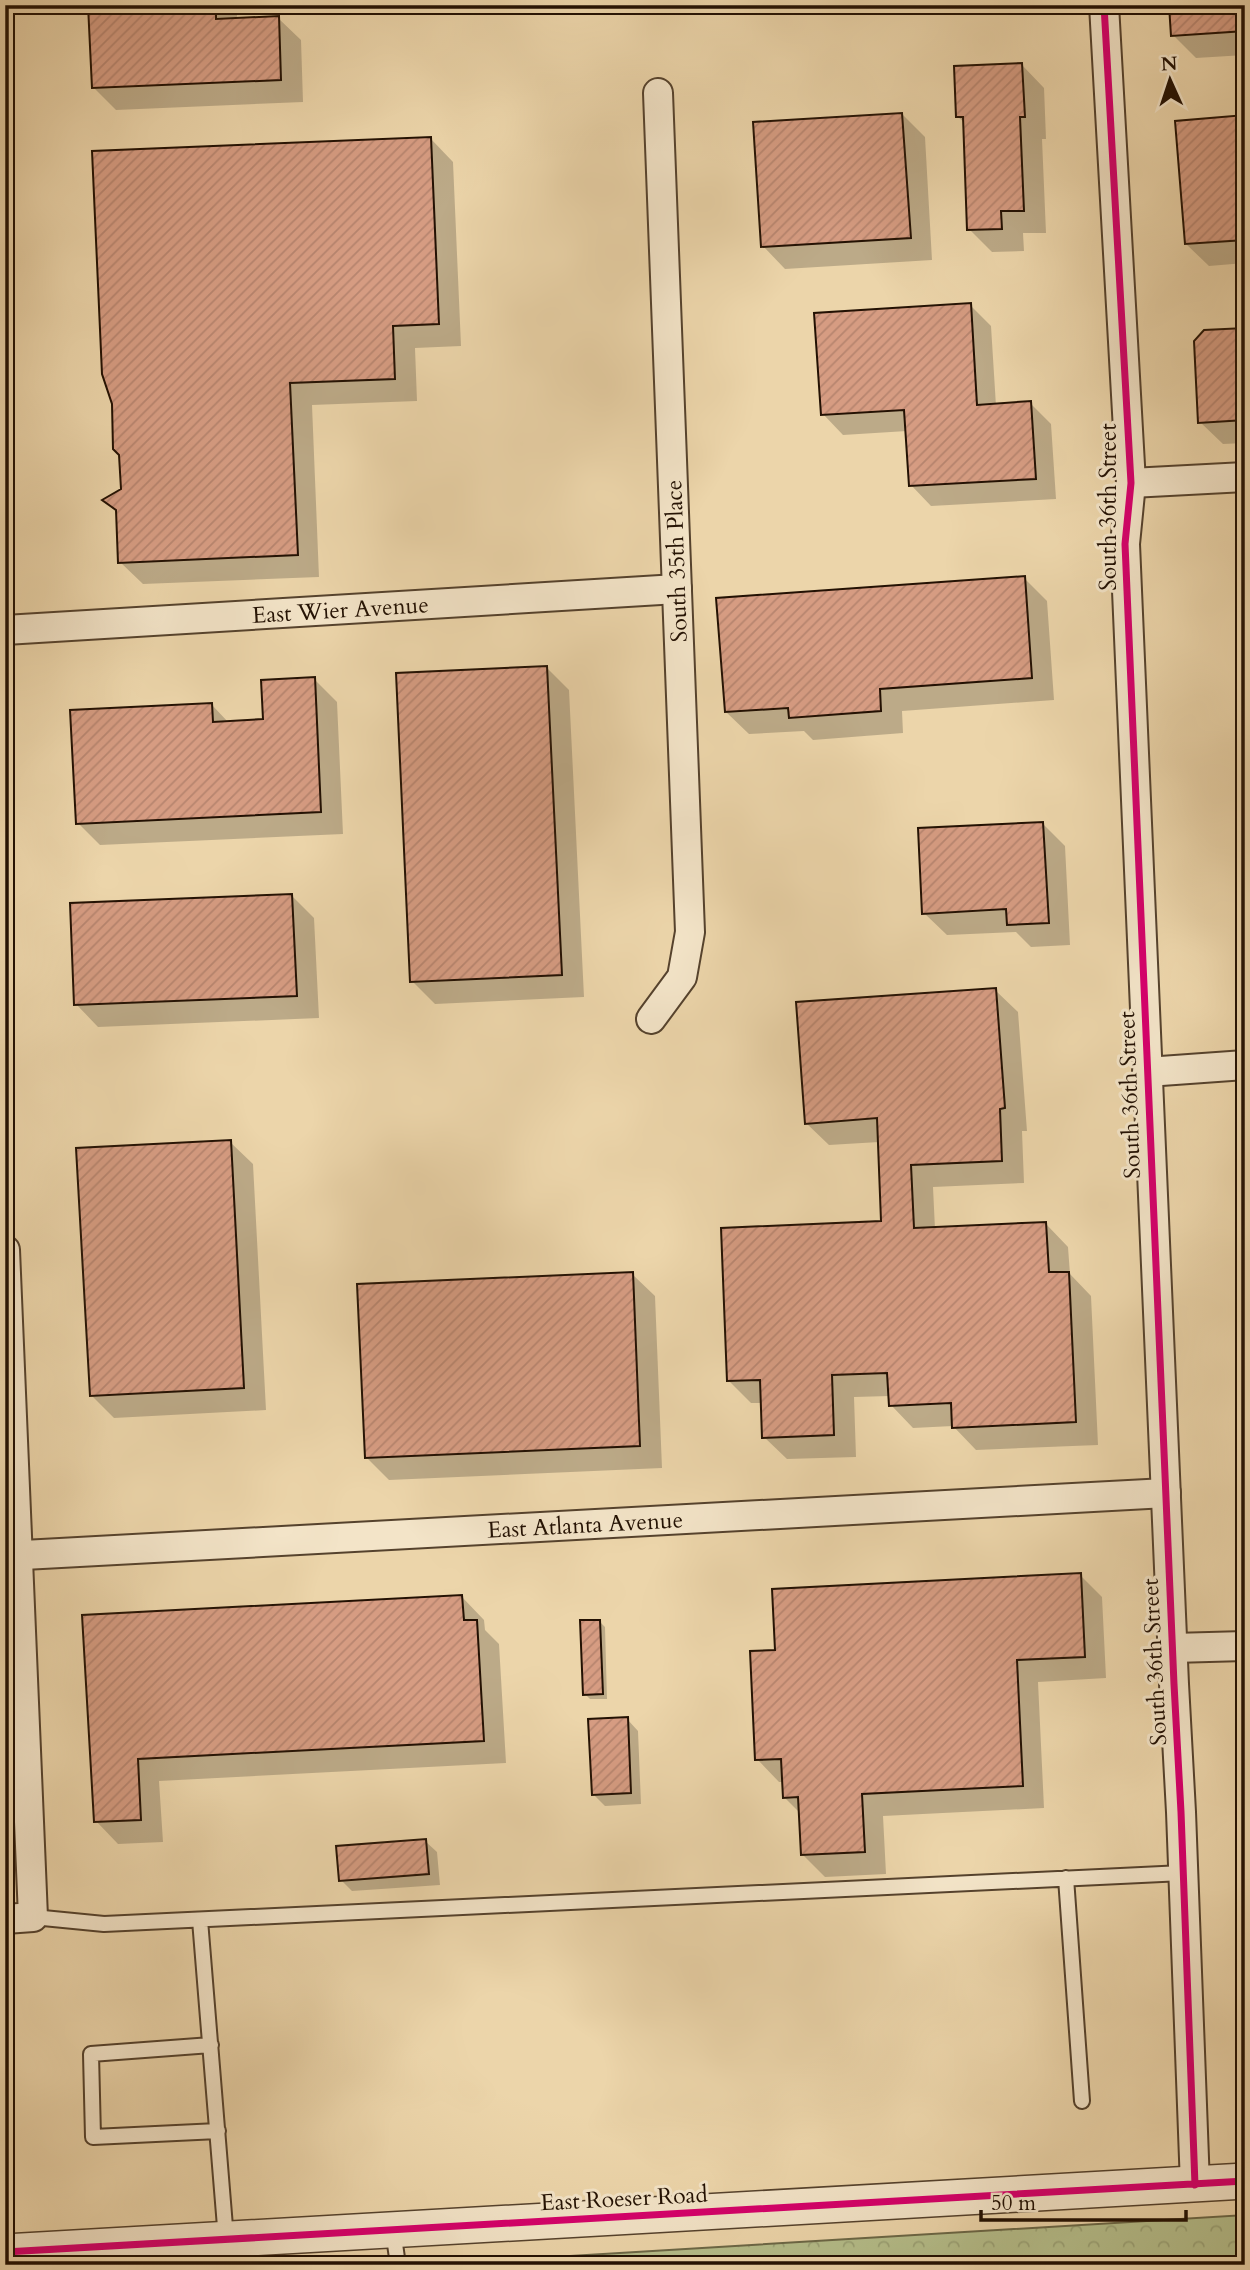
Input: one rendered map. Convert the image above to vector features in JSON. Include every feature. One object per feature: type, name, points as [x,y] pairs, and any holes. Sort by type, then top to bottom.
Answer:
[{"type":"street","name":"South 36th Street","points":[[1104,5],[1131,483],[1125,544],[1195,2185]]},
{"type":"street","name":"South 35th Place","points":[[651,1019],[682,977],[690,932],[658,93]]},
{"type":"street","points":[[1131,483],[1245,477]]},
{"type":"street","name":"East Wier Avenue","points":[[5,630],[677,589]]},
{"type":"street","points":[[1147,1072],[1245,1065]]},
{"type":"street","points":[[5,1250],[19,1918]]},
{"type":"street","name":"East Atlanta Avenue","points":[[11,1555],[1166,1493]]},
{"type":"street","points":[[1172,1648],[1245,1646]]},
{"type":"street","name":"East Roeser Road","points":[[5,2252],[1245,2181]]},
{"type":"lane","points":[[19,1918],[104,1924],[1183,1873]]},
{"type":"lane","points":[[1066,1878],[1082,2101]]},
{"type":"lane","points":[[200,1920],[226,2239]]},
{"type":"lane","points":[[211,2045],[91,2054],[93,2137],[218,2131]]},
{"type":"lane","points":[[393,2229],[398,2265]]},
{"type":"green space","points":[[1245,2215],[1245,2265],[420,2265]]},
{"type":"building","points":[[88,5],[216,5],[216,19],[279,16],[281,80],[92,88]]},
{"type":"building","points":[[1169,5],[1245,5],[1245,31],[1171,36]]},
{"type":"building","points":[[1022,63],[1025,117],[1020,117],[1024,211],[1001,211],[1002,229],[967,230],[963,117],[956,117],[954,66]]},
{"type":"building","points":[[902,113],[911,238],[761,247],[753,122]]},
{"type":"building","points":[[1245,115],[1245,240],[1185,244],[1175,121]]},
{"type":"building","points":[[431,137],[439,324],[393,326],[395,379],[290,383],[298,555],[118,563],[116,510],[102,500],[121,489],[119,455],[113,449],[112,404],[102,374],[92,151]]},
{"type":"building","points":[[971,303],[977,405],[1031,401],[1036,479],[909,486],[904,410],[821,415],[814,313]]},
{"type":"building","points":[[1245,328],[1245,420],[1198,423],[1194,341],[1204,330]]},
{"type":"building","points":[[1025,576],[1032,678],[880,689],[881,711],[789,718],[788,708],[725,712],[716,598]]},
{"type":"building","points":[[547,666],[562,975],[410,982],[396,673]]},
{"type":"building","points":[[315,677],[321,812],[76,824],[70,710],[212,703],[213,722],[263,719],[261,680]]},
{"type":"building","points":[[1043,822],[1049,923],[1007,925],[1006,909],[922,914],[918,828]]},
{"type":"building","points":[[292,894],[297,996],[74,1005],[70,903]]},
{"type":"building","points":[[996,988],[1005,1108],[1000,1109],[1002,1161],[911,1165],[914,1228],[1046,1222],[1049,1272],[1069,1272],[1076,1422],[952,1428],[951,1403],[889,1406],[887,1373],[832,1375],[834,1435],[762,1438],[760,1380],[727,1381],[721,1228],[881,1221],[877,1118],[805,1124],[796,1002]]},
{"type":"building","points":[[231,1140],[244,1388],[90,1396],[76,1148]]},
{"type":"building","points":[[633,1272],[640,1446],[365,1458],[357,1284]]},
{"type":"building","points":[[1081,1573],[1085,1657],[1017,1660],[1023,1786],[862,1794],[865,1852],[801,1855],[798,1797],[783,1798],[781,1759],[755,1760],[750,1651],[775,1650],[772,1589]]},
{"type":"building","points":[[462,1595],[464,1620],[477,1620],[484,1741],[138,1759],[141,1820],[94,1822],[82,1615]]},
{"type":"building","points":[[580,1620],[600,1620],[603,1694],[583,1695]]},
{"type":"building","points":[[628,1717],[631,1793],[592,1795],[588,1719]]},
{"type":"building","points":[[426,1839],[429,1874],[339,1881],[336,1846]]},
{"type":"cycle path","points":[[1104,5],[1131,483],[1125,544],[1195,2185]]},
{"type":"cycle path","points":[[5,2252],[1245,2181]]}]
